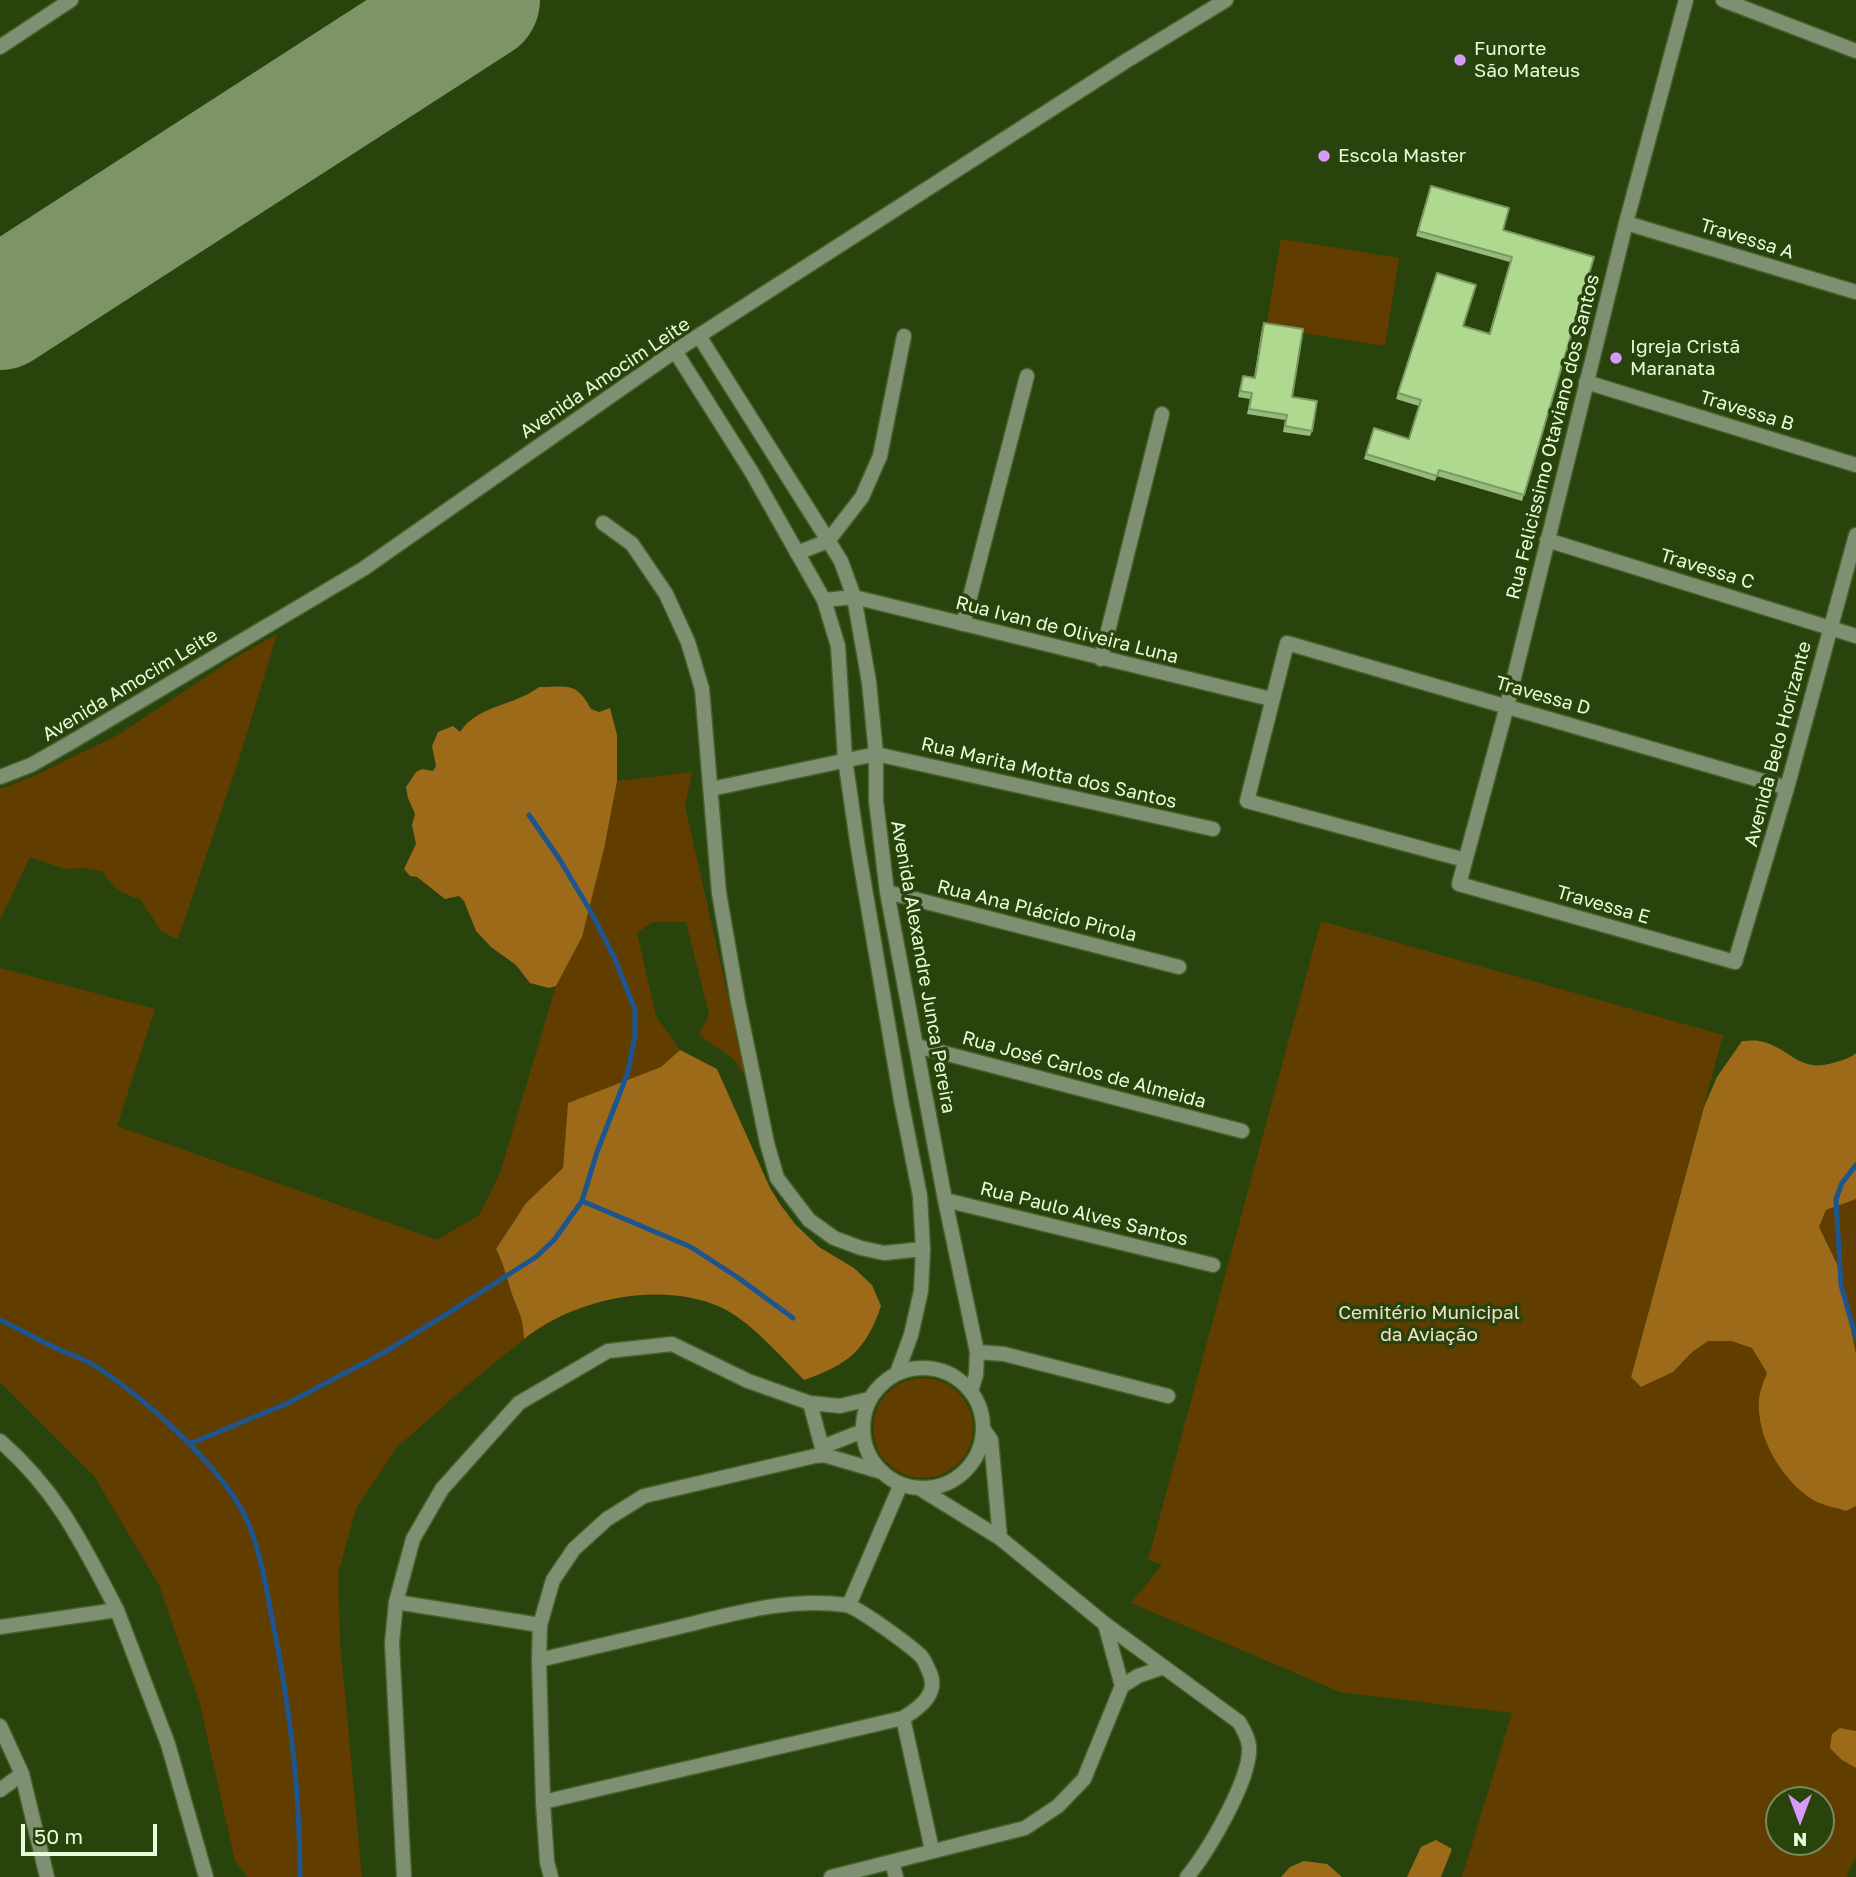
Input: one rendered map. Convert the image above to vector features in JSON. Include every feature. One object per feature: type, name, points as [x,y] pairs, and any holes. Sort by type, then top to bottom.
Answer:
[{"type":"street","points":[[0,47],[71,0]]},
{"type":"street","name":"Avenida Amocim Leite","points":[[0,777],[31,765],[68,744],[363,569],[676,351],[1114,68],[1226,0]]},
{"type":"street","name":"Rua Felicissimo Otaviano dos Santos","points":[[1460,884],[1507,706],[1626,223],[1686,0]]},
{"type":"street","points":[[1723,0],[1856,51]]},
{"type":"street","name":"Travessa A","points":[[1626,223],[1856,292]]},
{"type":"street","name":"Avenida Alexandre Junca Pereira","points":[[699,337],[841,561],[854,597],[863,638],[876,754],[876,801],[887,892],[945,1200],[977,1352],[976,1375],[971,1391]]},
{"type":"street","points":[[797,553],[828,541],[862,497],[880,456],[904,337]]},
{"type":"street","points":[[676,351],[751,471],[824,600],[838,646],[845,759],[901,1100],[920,1196],[923,1249],[921,1291],[911,1335],[897,1373]]},
{"type":"street","points":[[963,624],[1027,376]]},
{"type":"street","name":"Travessa B","points":[[1586,382],[1856,464]]},
{"type":"street","points":[[1101,659],[1162,414]]},
{"type":"street","points":[[603,523],[632,544],[666,594],[688,642],[702,690],[719,893],[767,1143],[777,1178],[809,1220],[834,1238],[861,1248],[884,1252],[923,1249]]},
{"type":"street","name":"Avenida Belo Horizante","points":[[1735,962],[1787,788],[1856,535]]},
{"type":"street","name":"Travessa C","points":[[1546,540],[1856,636]]},
{"type":"street","name":"Rua Ivan de Oliveira Luna","points":[[824,600],[854,597],[1271,699]]},
{"type":"street","name":"Travessa D","points":[[1271,699],[1287,643],[1787,788]]},
{"type":"street","points":[[1271,699],[1247,801],[1465,860]]},
{"type":"street","points":[[711,789],[876,754]]},
{"type":"street","name":"Rua Marita Motta dos Santos","points":[[876,754],[1213,829]]},
{"type":"street","name":"Travessa E","points":[[1460,884],[1735,962]]},
{"type":"street","name":"Rua Ana Plácido Pirola","points":[[887,892],[1179,967]]},
{"type":"street","name":"Rua José Carlos de Almeida","points":[[917,1046],[1242,1131]]},
{"type":"street","name":"Rua Paulo Alves Santos","points":[[945,1200],[1213,1265]]},
{"type":"street","points":[[404,1877],[392,1643],[396,1602],[413,1539],[442,1489],[519,1403],[608,1351],[672,1344],[748,1381],[810,1403],[840,1406],[869,1399]]},
{"type":"street","points":[[977,1352],[1004,1353],[1168,1396]]},
{"type":"street","points":[[882,1472],[867,1450],[863,1431],[862,1424],[869,1399],[886,1380],[910,1369],[937,1369],[962,1381],[978,1403],[984,1430],[991,1440],[1000,1538]]},
{"type":"street","points":[[810,1403],[823,1451]]},
{"type":"street","points":[[919,1488],[946,1483],[969,1467],[976,1456],[984,1430]]},
{"type":"street","points":[[551,1877],[547,1862],[543,1802],[540,1625],[553,1580],[574,1549],[607,1520],[645,1496],[823,1451],[863,1431]]},
{"type":"street","points":[[0,1441],[44,1484],[90,1557],[117,1610],[168,1744],[205,1877]]},
{"type":"street","points":[[823,1451],[882,1472],[901,1484],[919,1488],[1000,1538],[1105,1624],[1239,1722],[1247,1735],[1250,1748],[1242,1783],[1199,1862],[1187,1877]]},
{"type":"street","points":[[849,1605],[901,1484]]},
{"type":"street","points":[[396,1602],[540,1625]]},
{"type":"street","points":[[539,1660],[775,1605],[810,1603],[849,1605],[923,1658],[932,1675],[932,1690],[927,1700],[903,1718],[543,1802]]},
{"type":"street","points":[[0,1627],[117,1610]]},
{"type":"street","points":[[1105,1624],[1122,1686]]},
{"type":"street","points":[[831,1877],[1025,1828],[1058,1806],[1084,1779],[1122,1686],[1138,1676],[1164,1667]]},
{"type":"street","points":[[903,1718],[932,1850]]},
{"type":"street","points":[[0,1726],[22,1774],[47,1877]]},
{"type":"street","points":[[0,1790],[22,1774]]},
{"type":"street","points":[[892,1862],[895,1877]]},
{"type":"green space","points":[[1281,239],[1399,258],[1385,346],[1266,327]]},
{"type":"green space","points":[[277,634],[239,759],[178,939],[162,932],[140,899],[118,890],[103,872],[83,868],[65,869],[30,857],[0,920],[0,789],[34,776],[118,735],[233,659]]},
{"type":"green space","points":[[692,772],[685,806],[746,1076],[732,1058],[699,1035],[709,1014],[686,922],[652,922],[637,933],[656,1016],[680,1050],[661,1067],[568,1103],[563,1168],[526,1203],[496,1249],[521,1317],[524,1339],[396,1448],[356,1509],[338,1574],[340,1641],[362,1877],[248,1877],[235,1861],[200,1704],[159,1585],[94,1476],[0,1382],[0,968],[155,1009],[117,1126],[437,1240],[479,1215],[500,1173],[556,986],[582,937],[604,849],[617,781]]},
{"type":"green space","name":"Cemitério Municipal da Aviação","points":[[1321,921],[1723,1035],[1631,1377],[1641,1387],[1672,1373],[1691,1353],[1708,1341],[1731,1341],[1752,1348],[1767,1373],[1759,1396],[1759,1419],[1772,1454],[1788,1479],[1846,1511],[1856,1506],[1856,1731],[1840,1729],[1842,1760],[1856,1768],[1856,1855],[1847,1877],[1462,1877],[1512,1713],[1340,1692],[1131,1603],[1162,1565],[1148,1560]]},
{"type":"green space","points":[[1856,1199],[1856,1354],[1839,1268],[1819,1227],[1826,1210]]},
{"type":"green space","points":[[923,1378],[951,1386],[965,1400],[973,1428],[965,1456],[951,1470],[923,1478],[895,1470],[881,1456],[873,1428],[881,1400],[895,1386]]},
{"type":"shaded area","points":[[539,687],[570,688],[581,694],[591,709],[599,712],[610,708],[617,735],[617,781],[604,849],[582,937],[556,986],[549,988],[530,983],[516,965],[491,947],[476,931],[464,901],[459,896],[445,899],[417,877],[410,876],[404,869],[416,844],[412,825],[415,814],[406,787],[416,772],[422,769],[433,771],[436,766],[432,746],[438,732],[453,726],[460,732],[487,710]]},
{"type":"shaded area","points":[[1742,1041],[1770,1044],[1803,1063],[1812,1065],[1839,1061],[1856,1053],[1856,1199],[1826,1210],[1819,1227],[1839,1268],[1856,1354],[1856,1506],[1846,1511],[1810,1498],[1789,1479],[1772,1455],[1761,1427],[1759,1413],[1762,1386],[1767,1373],[1752,1348],[1731,1341],[1708,1341],[1691,1353],[1673,1372],[1641,1387],[1631,1377],[1704,1107],[1717,1077]]},
{"type":"shaded area","points":[[680,1050],[717,1069],[770,1188],[795,1224],[819,1247],[854,1268],[872,1285],[881,1306],[869,1334],[862,1345],[844,1362],[819,1374],[804,1380],[764,1339],[730,1312],[694,1299],[669,1295],[617,1298],[592,1304],[567,1313],[524,1339],[521,1317],[496,1249],[526,1203],[563,1168],[568,1103],[661,1067]]},
{"type":"shaded area","points":[[1840,1728],[1856,1731],[1856,1768],[1842,1760],[1830,1748],[1832,1734]]},
{"type":"shaded area","points":[[1436,1840],[1452,1849],[1441,1877],[1407,1877],[1421,1847]]},
{"type":"shaded area","points":[[1304,1861],[1327,1864],[1342,1877],[1281,1877],[1290,1867]]},
{"type":"building","points":[[1431,186],[1509,208],[1503,230],[1594,257],[1524,495],[1439,470],[1437,476],[1366,454],[1374,428],[1409,439],[1421,400],[1398,393],[1437,273],[1476,285],[1463,326],[1490,334],[1512,257],[1418,231]]},
{"type":"building","points":[[1264,323],[1303,329],[1292,397],[1317,401],[1312,431],[1285,426],[1287,415],[1249,409],[1252,393],[1240,391],[1243,376],[1255,378]]},
{"type":"waterway","points":[[189,1444],[286,1404],[383,1353],[450,1312],[536,1257],[554,1240],[582,1201],[597,1152],[628,1072],[635,1035],[635,1010],[615,959],[591,912],[529,815]]},
{"type":"waterway","points":[[1856,1165],[1842,1183],[1836,1199],[1841,1285],[1856,1338]]},
{"type":"waterway","points":[[582,1201],[691,1247],[793,1318]]},
{"type":"waterway","points":[[0,1320],[82,1359],[119,1382],[181,1435],[218,1476],[245,1516],[261,1563],[283,1678],[296,1777],[300,1877]]},
{"type":"runway","points":[[0,309],[479,0]]},
{"type":"place","name":"Funorte São Mateus","points":[[1460,60]]},
{"type":"place","name":"Escola Master","points":[[1324,156]]},
{"type":"place","name":"Igreja Cristã Maranata","points":[[1616,358]]}]
